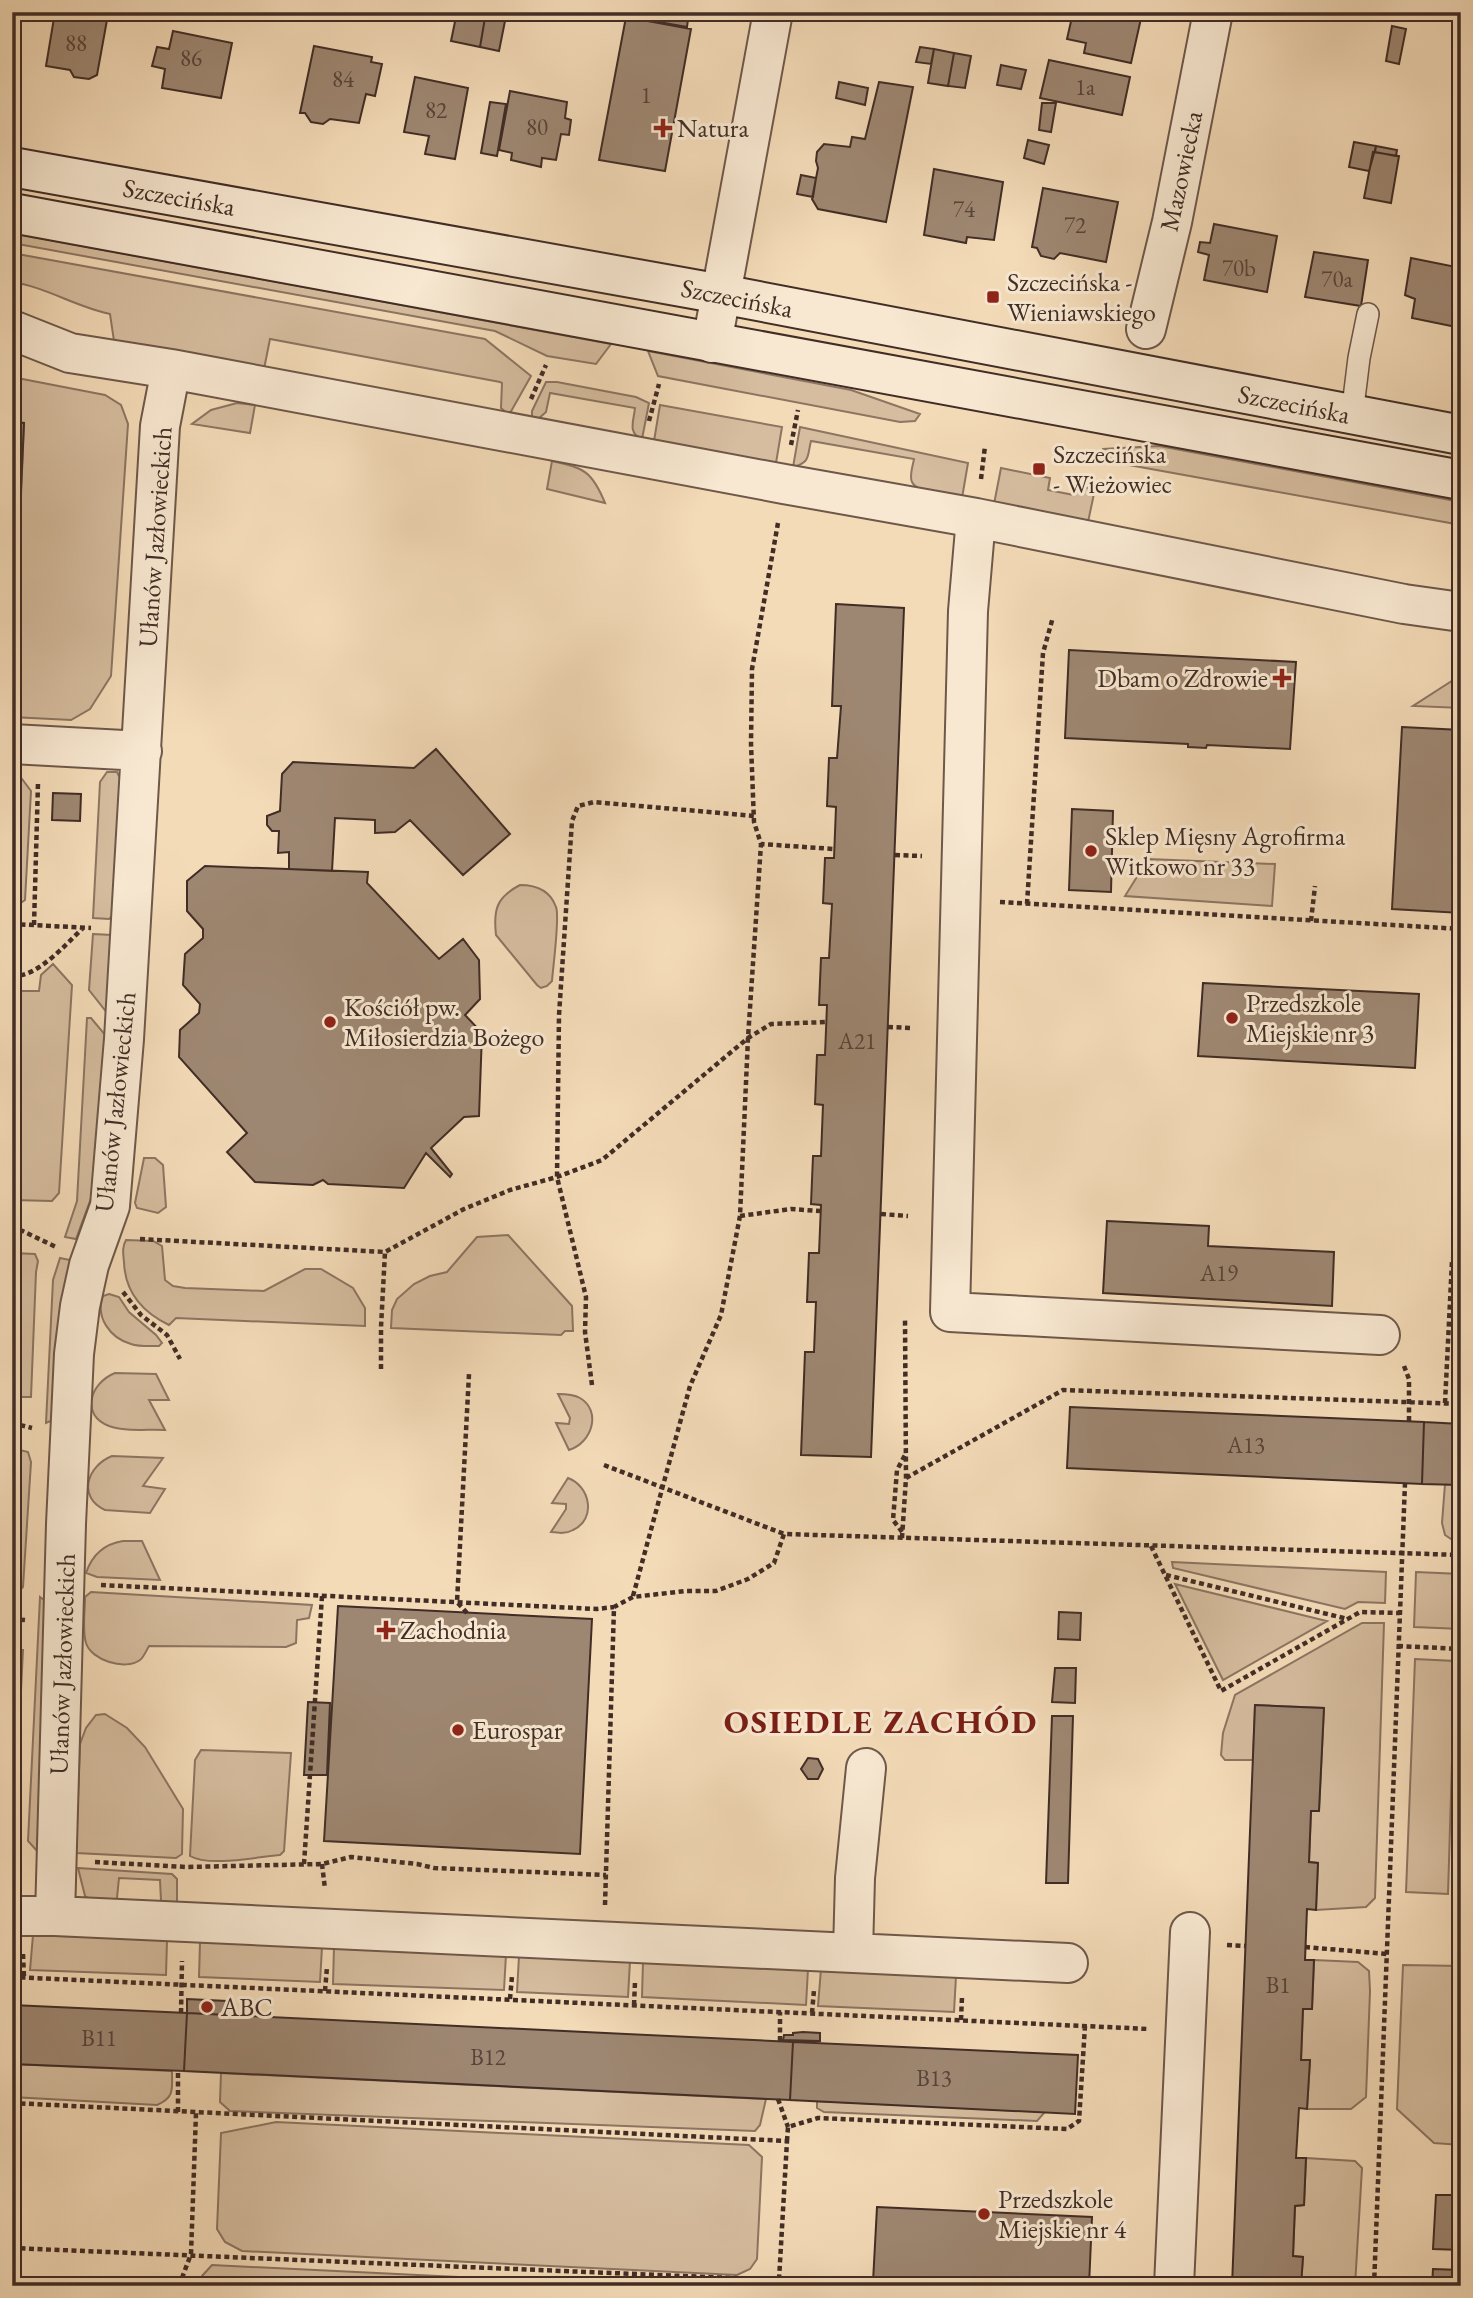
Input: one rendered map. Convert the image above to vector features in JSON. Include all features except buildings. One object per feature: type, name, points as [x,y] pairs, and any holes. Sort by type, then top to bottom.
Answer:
[{"type":"street","points":[[712,343],[773,12]]},
{"type":"street","name":"Mazowiecka","points":[[1146,329],[1172,222],[1213,12]]},
{"type":"street","name":"Szczecińska","points":[[12,167],[721,294],[1461,435]]},
{"type":"street","name":"Szczecińska","points":[[12,212],[1461,480]]},
{"type":"street","points":[[12,330],[70,353],[171,369],[976,518],[1404,604],[1461,612]]},
{"type":"street","name":"Ułanów Jazłowieckich","points":[[55,1916],[74,1354],[89,1265],[110,1206],[131,929],[160,426],[171,369]]},
{"type":"street","points":[[976,518],[968,611],[950,1312],[1380,1335]]},
{"type":"street","points":[[12,744],[142,751]]},
{"type":"street","points":[[853,1952],[855,1878],[866,1768]]},
{"type":"street","points":[[12,1916],[1068,1963]]},
{"type":"street","points":[[1174,2286],[1190,1932]]},
{"type":"lane","points":[[1352,415],[1368,314]]},
{"type":"path","points":[[633,1597],[690,1385],[721,1315],[740,1216],[761,844],[754,816],[752,669],[776,538]]},
{"type":"path","points":[[1027,904],[1043,653],[1053,617]]},
{"type":"path","points":[[34,925],[38,776]]},
{"type":"path","points":[[592,1385],[585,1332],[586,1297],[557,1177],[559,1015],[572,821],[578,806],[594,802],[754,816]]},
{"type":"path","points":[[761,844],[834,849]]},
{"type":"path","points":[[895,855],[922,856]]},
{"type":"path","points":[[1311,920],[1315,886]]},
{"type":"path","points":[[961,900],[1461,929]]},
{"type":"path","points":[[12,924],[131,929]]},
{"type":"path","points":[[12,976],[19,977],[42,966],[83,928]]},
{"type":"path","points":[[139,1239],[385,1252],[464,1209],[510,1190],[557,1177],[602,1160],[748,1038],[771,1024],[827,1022]]},
{"type":"path","points":[[888,1027],[913,1028]]},
{"type":"path","points":[[740,1216],[791,1209],[820,1211]]},
{"type":"path","points":[[881,1214],[908,1216]]},
{"type":"path","points":[[1445,1403],[1452,1261],[1460,1239],[1461,1222]]},
{"type":"path","points":[[12,1226],[62,1248]]},
{"type":"path","points":[[381,1369],[385,1252]]},
{"type":"path","points":[[119,1281],[123,1293],[141,1315],[167,1335],[180,1359]]},
{"type":"path","points":[[902,1535],[906,1478],[905,1318]]},
{"type":"path","points":[[1380,1335],[1398,1354],[1409,1379],[1409,1422]]},
{"type":"path","points":[[467,1613],[457,1602],[469,1374]]},
{"type":"path","points":[[906,1478],[1063,1390],[1461,1404]]},
{"type":"path","points":[[12,1423],[39,1430]]},
{"type":"path","points":[[902,1535],[893,1520],[897,1470],[906,1454]]},
{"type":"path","points":[[604,1465],[784,1534],[902,1535],[1461,1555]]},
{"type":"path","points":[[1374,2286],[1405,1483]]},
{"type":"path","points":[[65,1587],[89,1585],[597,1609],[614,1607],[633,1597],[685,1591],[716,1591],[748,1579],[774,1563],[784,1534]]},
{"type":"path","points":[[1151,1546],[1221,1690],[1360,1612],[1400,1613]]},
{"type":"path","points":[[1165,1575],[1348,1619]]},
{"type":"path","points":[[303,1864],[322,1596]]},
{"type":"path","points":[[604,1941],[614,1607]]},
{"type":"path","points":[[1398,1646],[1461,1649]]},
{"type":"path","points":[[57,1860],[187,1867],[322,1864],[351,1857],[434,1868],[607,1875]]},
{"type":"path","points":[[1305,1947],[1387,1954]]},
{"type":"path","points":[[12,1977],[1118,2028]]},
{"type":"path","points":[[780,2012],[780,2041]]},
{"type":"path","points":[[788,2127],[818,2118],[1067,2129],[1079,2121],[1084,2026]]},
{"type":"path","points":[[178,2071],[178,2112]]},
{"type":"path","points":[[778,2099],[788,2127],[779,2280]]},
{"type":"path","points":[[12,2103],[788,2141]]},
{"type":"path","points":[[179,2286],[191,2253],[196,2113]]},
{"type":"path","points":[[12,2248],[191,2253],[779,2280],[808,2286]]},
{"type":"shaded area","points":[[12,233],[611,344],[596,364],[547,356],[495,331],[12,243]]},
{"type":"shaded area","points":[[12,253],[485,339],[531,376],[509,415],[501,408],[500,382],[270,339],[264,369],[114,341],[110,314],[12,282]]},
{"type":"shaded area","points":[[648,351],[851,390],[920,414],[915,421],[900,422],[658,376]]},
{"type":"shaded area","points":[[12,377],[105,395],[121,405],[128,424],[111,676],[90,709],[71,720],[12,717],[24,423],[12,422]]},
{"type":"shaded area","points":[[546,382],[636,397],[649,403],[642,439],[633,430],[635,408],[550,393],[546,412],[537,420],[532,418],[532,411]]},
{"type":"shaded area","points":[[237,403],[255,405],[250,433],[192,424],[211,410]]},
{"type":"shaded area","points":[[660,405],[782,427],[776,463],[654,441]]},
{"type":"shaded area","points":[[800,427],[968,463],[962,498],[934,494],[915,486],[911,477],[914,459],[811,441],[806,461],[793,467]]},
{"type":"shaded area","points":[[1159,446],[1461,502],[1461,525],[1101,460],[1103,449]]},
{"type":"shaded area","points":[[552,461],[586,473],[596,484],[605,503],[547,489]]},
{"type":"shaded area","points":[[1001,468],[1050,478],[1048,490],[1074,495],[1076,486],[1095,489],[1088,522],[994,504]]},
{"type":"shaded area","points":[[1461,675],[1461,708],[1413,706]]},
{"type":"shaded area","points":[[107,772],[117,772],[120,778],[114,914],[109,919],[93,918],[100,782]]},
{"type":"shaded area","points":[[12,779],[22,779],[31,791],[25,900],[12,909]]},
{"type":"shaded area","points":[[1148,859],[1275,864],[1272,906],[1125,896]]},
{"type":"shaded area","points":[[520,885],[541,890],[550,896],[556,907],[557,931],[552,981],[541,988],[496,935],[495,918],[498,905],[506,894]]},
{"type":"shaded area","points":[[93,934],[112,935],[108,1014],[89,990]]},
{"type":"shaded area","points":[[53,964],[72,985],[59,1193],[52,1201],[12,1200],[12,991],[39,991],[41,975]]},
{"type":"shaded area","points":[[87,1018],[91,1018],[107,1037],[97,1182],[76,1239],[65,1237],[77,1201]]},
{"type":"shaded area","points":[[144,1158],[155,1158],[163,1165],[166,1207],[158,1213],[137,1208],[135,1203]]},
{"type":"shaded area","points":[[508,1235],[572,1306],[573,1331],[565,1331],[561,1335],[391,1328],[392,1310],[397,1299],[414,1284],[447,1272],[477,1237]]},
{"type":"shaded area","points":[[126,1240],[153,1241],[162,1246],[165,1280],[173,1286],[185,1288],[264,1291],[305,1269],[321,1269],[353,1288],[365,1308],[365,1326],[176,1318],[169,1325],[143,1307],[132,1292],[125,1273],[123,1250]]},
{"type":"shaded area","points":[[12,1253],[35,1254],[38,1261],[31,1397],[12,1397]]},
{"type":"shaded area","points":[[60,1258],[70,1260],[55,1419],[46,1423],[53,1280]]},
{"type":"shaded area","points":[[109,1294],[119,1297],[129,1312],[162,1343],[159,1346],[134,1345],[111,1332],[101,1312],[103,1296]]},
{"type":"shaded area","points":[[115,1373],[156,1374],[169,1400],[149,1400],[165,1430],[129,1430],[115,1428],[100,1421],[92,1407],[94,1391]]},
{"type":"shaded area","points":[[558,1394],[580,1398],[591,1411],[588,1434],[584,1441],[569,1450],[556,1423],[569,1424],[570,1418]]},
{"type":"shaded area","points":[[12,1448],[28,1452],[31,1462],[23,1587],[15,1595],[12,1595]]},
{"type":"shaded area","points":[[112,1456],[163,1458],[143,1486],[165,1489],[150,1513],[105,1510],[91,1497],[88,1490],[91,1474]]},
{"type":"shaded area","points":[[568,1478],[576,1482],[586,1495],[588,1511],[581,1525],[562,1533],[551,1532],[566,1509],[566,1504],[552,1503]]},
{"type":"shaded area","points":[[1445,1484],[1461,1485],[1461,1541],[1454,1541],[1445,1535],[1442,1523]]},
{"type":"shaded area","points":[[123,1541],[142,1541],[160,1580],[97,1577],[86,1573],[100,1551]]},
{"type":"shaded area","points":[[1172,1562],[1386,1572],[1385,1603],[1358,1602],[1345,1609],[1173,1568]]},
{"type":"shaded area","points":[[1416,1572],[1461,1574],[1461,1629],[1414,1627]]},
{"type":"shaded area","points":[[1175,1584],[1327,1621],[1223,1680]]},
{"type":"shaded area","points":[[91,1592],[312,1605],[309,1618],[297,1620],[296,1643],[286,1647],[149,1646],[140,1660],[118,1664],[101,1659],[86,1643],[85,1597]]},
{"type":"shaded area","points":[[40,1597],[48,1603],[37,1851],[28,1841]]},
{"type":"shaded area","points":[[1362,1623],[1384,1623],[1375,1898],[1366,1907],[1316,1910],[1318,1863],[1309,1862],[1311,1811],[1319,1810],[1324,1708],[1255,1705],[1253,1760],[1225,1760],[1221,1755],[1223,1733],[1235,1695]]},
{"type":"shaded area","points":[[12,1650],[23,1650],[12,1873]]},
{"type":"shaded area","points":[[1415,1659],[1455,1661],[1448,1894],[1406,1892]]},
{"type":"shaded area","points":[[105,1714],[127,1728],[145,1747],[183,1809],[182,1854],[176,1858],[76,1853],[80,1744],[86,1728],[96,1715]]},
{"type":"shaded area","points":[[201,1750],[291,1753],[284,1851],[280,1855],[221,1861],[190,1856],[195,1760]]},
{"type":"shaded area","points":[[78,1868],[172,1874],[177,1879],[177,1911],[167,1909],[161,1901],[160,1880],[119,1878],[117,1898],[108,1907],[98,1905],[85,1896]]},
{"type":"shaded area","points":[[33,1935],[167,1940],[166,1975],[30,1970]]},
{"type":"shaded area","points":[[200,1942],[322,1947],[320,1982],[199,1977]]},
{"type":"shaded area","points":[[334,1947],[506,1954],[504,1990],[333,1984]]},
{"type":"shaded area","points":[[519,1956],[630,1961],[628,1997],[517,1992]]},
{"type":"shaded area","points":[[1314,1960],[1358,1962],[1369,1971],[1366,2097],[1351,2109],[1307,2109],[1310,2061],[1301,2060],[1303,2009],[1312,2009]]},
{"type":"shaded area","points":[[643,1961],[808,1969],[806,2005],[642,1997]]},
{"type":"shaded area","points":[[1403,1965],[1461,1966],[1461,2145],[1434,2143],[1397,2109]]},
{"type":"shaded area","points":[[821,1969],[956,1976],[954,2012],[818,2006]]},
{"type":"shaded area","points":[[12,2064],[172,2071],[172,2088],[167,2099],[157,2105],[12,2097]]},
{"type":"shaded area","points":[[221,2073],[766,2099],[760,2125],[755,2131],[230,2111],[220,2102]]},
{"type":"shaded area","points":[[817,2101],[1045,2112],[1037,2121],[824,2112],[817,2108]]},
{"type":"shaded area","points":[[276,2122],[749,2145],[762,2157],[757,2259],[750,2269],[737,2275],[242,2251],[225,2242],[217,2229],[221,2133]]},
{"type":"shaded area","points":[[1306,2158],[1355,2161],[1362,2168],[1355,2286],[1301,2286],[1303,2257],[1293,2256],[1295,2206],[1304,2205]]},
{"type":"shaded area","points":[[212,2265],[640,2286],[202,2286],[202,2276]]},
{"type":"place","name":"Natura","points":[[663,128]]},
{"type":"place","name":"Szczecińska - Wieniawskiego","points":[[993,297]]},
{"type":"place","name":"Szczecińska - Wieżowiec","points":[[1039,469]]},
{"type":"place","name":"Dbam o Zdrowie","points":[[1282,678]]},
{"type":"place","name":"Sklep Mięsny Agrofirma Witkowo nr 33","points":[[1091,851]]},
{"type":"place","name":"Przedszkole Miejskie nr 3","points":[[1232,1018]]},
{"type":"place","name":"Kościół pw. Miłosierdzia Bożego","points":[[330,1022]]},
{"type":"place","name":"Zachodnia","points":[[386,1630]]},
{"type":"place","name":"Eurospar","points":[[458,1730]]},
{"type":"place","name":"ABC","points":[[207,2007]]},
{"type":"place","name":"Przedszkole Miejskie nr 4","points":[[984,2214]]},
{"type":"district","name":"OSIEDLE ZACHÓD","points":[[881,1721]]}]
